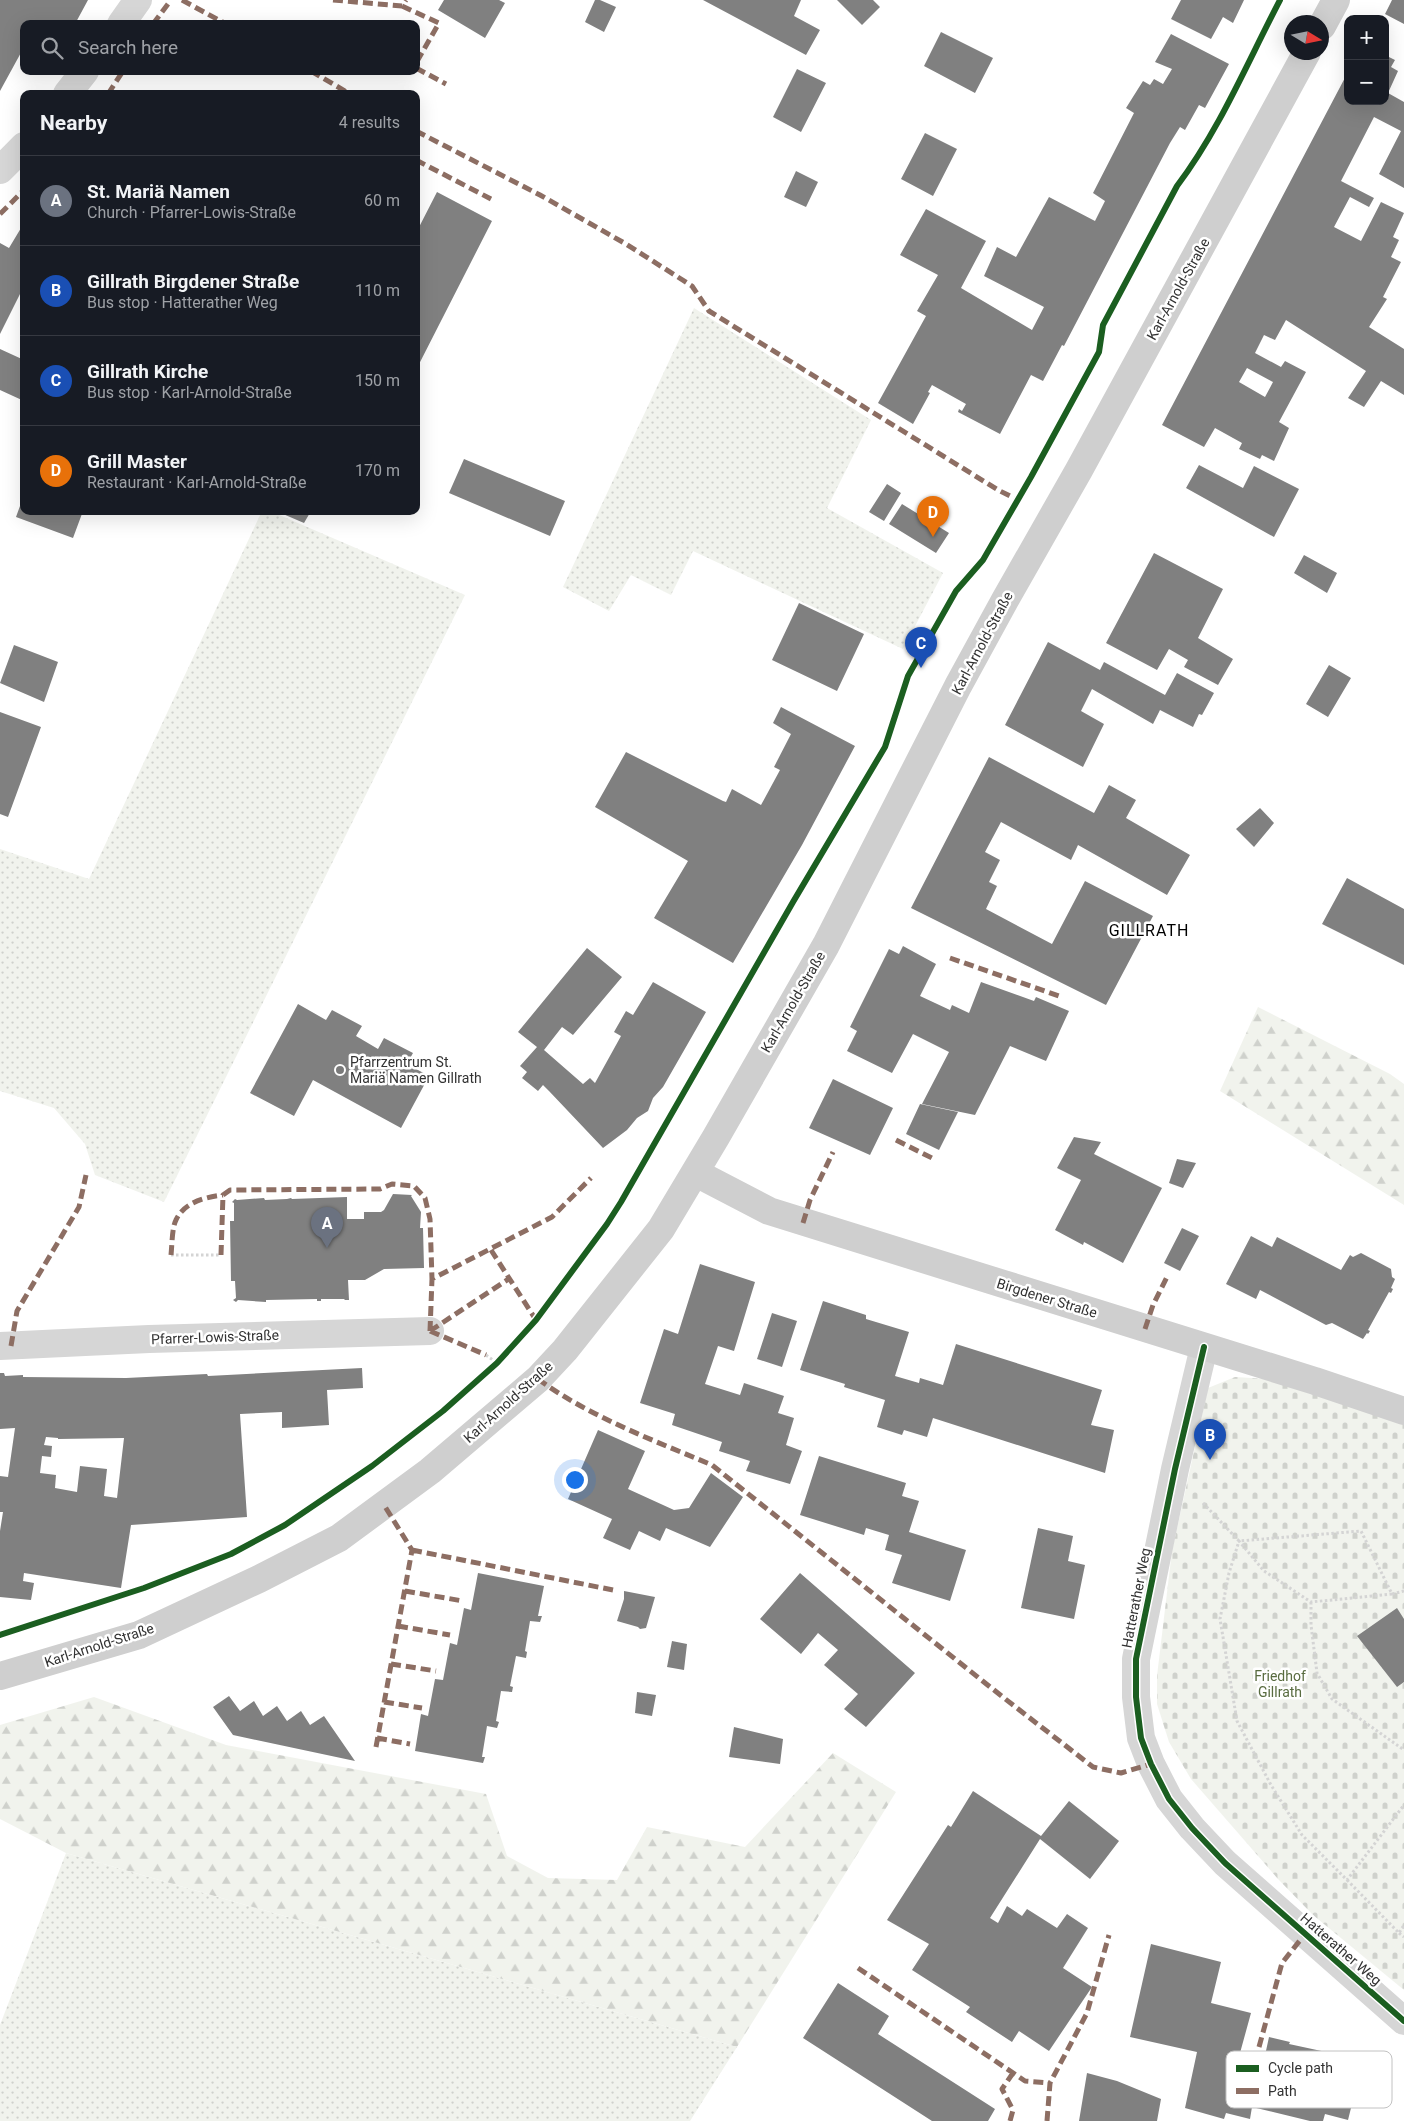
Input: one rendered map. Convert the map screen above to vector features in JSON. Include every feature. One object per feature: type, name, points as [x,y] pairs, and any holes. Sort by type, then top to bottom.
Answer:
[{"type":"main road","points":[[1328,15],[1336,0]]},
{"type":"main road","name":"Karl-Arnold-Straße","points":[[0,1676],[139,1634],[259,1579],[340,1538],[430,1471],[538,1379],[565,1350],[661,1229],[696,1173],[826,945],[981,643],[1079,470],[1303,60]]},
{"type":"main road","name":"Birgdener Straße","points":[[696,1173],[768,1211],[1314,1381],[1404,1411]]},
{"type":"street","points":[[124,20],[138,0]]},
{"type":"street","points":[[70,90],[82,75]]},
{"type":"street","points":[[0,170],[20,150]]},
{"type":"street","name":"Pfarrer-Lowis-Straße","points":[[0,1346],[149,1339],[430,1331]]},
{"type":"street","name":"Hatterather Weg","points":[[1204,1347],[1170,1492],[1136,1660],[1136,1697],[1141,1738],[1151,1764],[1169,1799],[1192,1828],[1225,1863],[1404,2021]]},
{"type":"path","points":[[171,1255],[221,1255]]},
{"type":"path","points":[[486,1355],[497,1363]]},
{"type":"path","points":[[1170,1492],[1199,1499],[1239,1541],[1264,1571],[1311,1602],[1392,1594],[1404,1591]]},
{"type":"path","points":[[1239,1541],[1361,1531],[1392,1594]]},
{"type":"path","points":[[1239,1541],[1229,1572],[1220,1619],[1238,1722],[1271,1785],[1302,1835],[1404,1937]]},
{"type":"path","points":[[1311,1602],[1311,1625],[1317,1673],[1332,1699],[1404,1750]]},
{"type":"path","points":[[1347,1880],[1404,1806]]},
{"type":"path","points":[[1399,1932],[1404,1925]]},
{"type":"green space","points":[[694,308],[871,420],[827,508],[943,573],[903,649],[693,551],[671,595],[631,575],[609,611],[563,587]]},
{"type":"green space","points":[[260,515],[279,515],[465,595],[164,1202],[95,1175],[85,1144],[54,1108],[0,1091],[0,849],[89,879]]},
{"type":"green space","points":[[1258,1007],[1390,1074],[1404,1084],[1404,1205],[1220,1091]]},
{"type":"green space","name":"Friedhof Gillrath","points":[[1235,1377],[1268,1379],[1404,1419],[1404,1990],[1313,1915],[1278,1879],[1191,1779],[1169,1742],[1157,1704],[1157,1676],[1172,1551],[1208,1388]]},
{"type":"green space","points":[[94,1697],[226,1745],[486,1794],[507,1856],[548,1878],[617,1880],[647,1827],[745,1847],[833,1753],[896,1792],[737,2047],[66,1853],[0,1819],[0,1725]]},
{"type":"green space","points":[[66,1853],[737,2047],[690,2121],[0,2121],[0,2025]]},
{"type":"building","points":[[0,0],[88,0],[77,20],[20,20],[20,54],[0,91]]},
{"type":"building","points":[[444,0],[499,0],[505,3],[485,38],[438,10]]},
{"type":"building","points":[[595,0],[600,0],[616,7],[604,32],[585,22]]},
{"type":"building","points":[[703,0],[801,0],[794,16],[820,30],[806,55]]},
{"type":"building","points":[[837,0],[873,0],[880,7],[862,25]]},
{"type":"building","points":[[1181,0],[1244,0],[1233,23],[1223,17],[1211,39],[1171,19]]},
{"type":"building","points":[[1392,0],[1404,0],[1404,24],[1385,14]]},
{"type":"building","points":[[941,32],[993,58],[975,93],[924,66]]},
{"type":"building","points":[[1171,34],[1229,64],[1205,108],[1199,105],[1185,130],[1180,127],[1170,143],[1064,346],[1062,345],[1043,381],[1031,375],[1000,434],[958,412],[959,409],[962,411],[966,404],[932,385],[928,392],[930,393],[913,424],[878,403],[926,316],[917,311],[938,275],[900,255],[926,209],[986,241],[961,288],[1032,330],[1044,307],[984,276],[997,247],[1016,257],[1049,197],[1095,221],[1105,201],[1093,193],[1134,113],[1126,108],[1143,81],[1150,85],[1154,79],[1163,84],[1172,69],[1155,62]]},
{"type":"building","points":[[1389,57],[1395,60],[1391,67],[1398,71],[1389,91]]},
{"type":"building","points":[[797,69],[826,83],[801,132],[773,117]]},
{"type":"building","points":[[1344,80],[1344,105],[1389,105],[1389,94],[1404,102],[1404,188],[1379,174],[1401,131],[1374,117],[1341,181],[1374,198],[1369,207],[1350,197],[1334,227],[1361,241],[1381,202],[1404,213],[1393,237],[1399,240],[1391,257],[1401,262],[1383,297],[1387,299],[1369,327],[1404,349],[1404,395],[1381,381],[1364,407],[1348,398],[1366,371],[1286,320],[1275,340],[1264,335],[1255,353],[1281,367],[1285,361],[1306,372],[1279,422],[1289,428],[1274,461],[1262,455],[1260,459],[1239,449],[1242,443],[1215,428],[1204,447],[1162,425]],"holes":[[[1247,368],[1273,382],[1265,397],[1239,382]]]},
{"type":"building","points":[[925,133],[957,149],[933,196],[901,179]]},
{"type":"building","points":[[796,171],[818,182],[806,207],[784,197]]},
{"type":"building","points":[[437,192],[492,221],[420,362],[420,225]]},
{"type":"building","points":[[20,230],[20,294],[0,334],[0,243],[9,248]]},
{"type":"building","points":[[0,349],[20,358],[20,399],[0,390]]},
{"type":"building","points":[[464,459],[565,501],[550,536],[449,493]]},
{"type":"building","points":[[1199,465],[1243,488],[1254,466],[1299,489],[1274,537],[1186,488]]},
{"type":"building","points":[[887,484],[901,493],[884,521],[869,512]]},
{"type":"building","points":[[902,504],[949,533],[936,553],[889,524]]},
{"type":"building","points":[[20,506],[20,515],[82,515],[73,538],[16,517]]},
{"type":"building","points":[[285,515],[309,515],[304,523]]},
{"type":"building","points":[[1154,553],[1223,589],[1198,638],[1233,659],[1218,685],[1184,667],[1188,660],[1169,649],[1157,670],[1106,643]]},
{"type":"building","points":[[1304,555],[1337,573],[1327,593],[1294,573]]},
{"type":"building","points":[[799,603],[864,634],[837,691],[772,660]]},
{"type":"building","points":[[1048,642],[1100,670],[1104,662],[1165,695],[1177,673],[1214,693],[1202,715],[1199,714],[1193,727],[1160,710],[1153,724],[1092,689],[1081,711],[1104,724],[1083,767],[1005,725]]},
{"type":"building","points":[[14,645],[58,662],[44,702],[0,683]]},
{"type":"building","points":[[1329,665],[1351,678],[1328,717],[1306,704]]},
{"type":"building","points":[[781,707],[855,746],[802,845],[733,963],[654,918],[688,861],[595,807],[626,752],[723,801],[726,802],[732,789],[761,805],[780,770],[774,767],[791,734],[773,723]]},
{"type":"building","points":[[0,712],[41,727],[8,817],[0,814]]},
{"type":"building","points":[[989,757],[1094,813],[1109,785],[1136,800],[1126,818],[1190,855],[1167,895],[1078,845],[1071,860],[1001,822],[985,852],[1000,860],[989,882],[997,886],[986,909],[1052,944],[1085,881],[1153,916],[1106,1005],[911,908]]},
{"type":"building","points":[[1260,808],[1274,823],[1254,847],[1236,829]]},
{"type":"building","points":[[1347,878],[1404,909],[1404,965],[1322,924]]},
{"type":"building","points":[[903,946],[936,964],[920,996],[950,1010],[952,1005],[969,1013],[981,982],[1034,1001],[1036,997],[1069,1011],[1046,1061],[1010,1046],[975,1115],[922,1104],[949,1052],[913,1034],[892,1073],[847,1051],[857,1031],[850,1027],[889,949],[899,954]]},
{"type":"building","points":[[587,948],[622,977],[573,1035],[562,1027],[544,1050],[583,1084],[590,1078],[595,1083],[621,1036],[614,1032],[626,1011],[633,1015],[653,982],[706,1012],[663,1087],[653,1098],[648,1111],[637,1118],[627,1130],[603,1148],[543,1085],[538,1091],[522,1078],[527,1072],[520,1066],[537,1047],[518,1032]]},
{"type":"building","name":"Pfarrzentrum St. Mariä Namen Gillrath","points":[[298,1004],[326,1020],[332,1010],[362,1026],[356,1036],[378,1049],[384,1038],[413,1053],[407,1064],[429,1076],[401,1128],[313,1080],[294,1116],[250,1093]]},
{"type":"building","points":[[833,1079],[893,1108],[870,1155],[809,1128]]},
{"type":"building","points":[[920,1104],[958,1112],[939,1150],[906,1134]]},
{"type":"building","points":[[1074,1137],[1101,1142],[1094,1154],[1162,1188],[1123,1263],[1084,1242],[1083,1245],[1055,1230],[1081,1180],[1057,1168]]},
{"type":"building","points":[[1177,1159],[1196,1163],[1183,1188],[1169,1183]]},
{"type":"building","points":[[393,1194],[412,1195],[421,1212],[420,1228],[423,1228],[424,1268],[384,1269],[365,1280],[348,1280],[349,1300],[266,1300],[266,1302],[238,1300],[236,1302],[233,1300],[236,1298],[235,1281],[231,1281],[230,1221],[234,1221],[234,1203],[232,1202],[235,1199],[264,1198],[265,1200],[347,1197],[347,1219],[364,1219],[364,1212],[381,1212],[384,1210]]},
{"type":"building","points":[[1182,1228],[1199,1236],[1180,1271],[1164,1263]]},
{"type":"building","points":[[1251,1236],[1272,1247],[1277,1237],[1341,1270],[1350,1255],[1353,1257],[1361,1253],[1391,1269],[1392,1277],[1395,1279],[1391,1288],[1393,1289],[1391,1293],[1389,1292],[1368,1330],[1370,1331],[1368,1334],[1363,1339],[1332,1323],[1326,1325],[1260,1290],[1256,1299],[1226,1284]]},
{"type":"building","points":[[700,1264],[755,1282],[734,1351],[718,1346],[705,1384],[740,1395],[744,1383],[784,1396],[778,1413],[794,1418],[786,1445],[802,1451],[790,1484],[746,1471],[750,1461],[719,1451],[722,1442],[672,1425],[675,1414],[640,1403],[664,1329],[678,1334]]},
{"type":"building","points":[[823,1301],[866,1315],[866,1319],[909,1332],[895,1376],[919,1383],[920,1378],[943,1385],[956,1344],[1102,1390],[1091,1425],[1114,1430],[1105,1473],[933,1418],[927,1437],[904,1430],[902,1435],[877,1427],[885,1400],[844,1387],[845,1384],[800,1370]]},
{"type":"building","points":[[772,1313],[797,1321],[782,1367],[757,1359]]},
{"type":"building","points":[[362,1368],[363,1388],[327,1390],[329,1425],[282,1428],[282,1412],[240,1414],[247,1517],[131,1525],[121,1588],[24,1573],[23,1581],[34,1583],[31,1600],[0,1597],[0,1531],[3,1512],[0,1512],[0,1476],[8,1477],[15,1428],[0,1429],[0,1373],[4,1373],[5,1376],[23,1375],[23,1377],[126,1378],[207,1374],[208,1376]],"holes":[[[46,1437],[124,1438],[117,1498],[104,1496],[107,1469],[80,1466],[77,1492],[55,1488],[56,1475],[40,1473],[42,1456],[51,1457],[52,1446],[44,1445]]]},
{"type":"building","points":[[598,1430],[645,1451],[628,1489],[674,1510],[689,1508],[711,1473],[743,1497],[710,1547],[666,1528],[660,1541],[639,1531],[630,1550],[603,1538],[612,1519],[568,1499]]},
{"type":"building","points":[[819,1456],[906,1483],[902,1496],[919,1501],[909,1532],[966,1550],[950,1601],[892,1583],[902,1555],[885,1550],[889,1535],[866,1528],[864,1535],[800,1515]]},
{"type":"building","points":[[1038,1528],[1073,1536],[1068,1561],[1085,1565],[1074,1619],[1021,1608]]},
{"type":"building","points":[[478,1573],[544,1586],[538,1616],[542,1616],[540,1622],[530,1621],[525,1651],[527,1652],[526,1658],[516,1656],[510,1686],[513,1687],[512,1692],[501,1691],[496,1721],[499,1722],[497,1728],[487,1726],[482,1757],[485,1757],[483,1763],[415,1751],[421,1714],[428,1716],[435,1679],[443,1680],[450,1643],[457,1645],[464,1608],[471,1610]]},
{"type":"building","points":[[800,1573],[915,1673],[866,1727],[844,1709],[858,1694],[824,1665],[838,1650],[818,1633],[801,1654],[760,1619]]},
{"type":"building","points":[[624,1591],[655,1597],[646,1628],[640,1629],[617,1621],[624,1599]]},
{"type":"building","points":[[1397,1608],[1404,1619],[1404,1682],[1397,1687],[1357,1636]]},
{"type":"building","points":[[672,1641],[687,1644],[684,1670],[667,1667]]},
{"type":"building","points":[[637,1692],[656,1695],[652,1716],[635,1713]]},
{"type":"building","points":[[229,1696],[240,1711],[254,1701],[263,1716],[277,1706],[287,1721],[301,1711],[310,1725],[324,1716],[355,1761],[233,1735],[213,1707]]},
{"type":"building","points":[[734,1727],[783,1739],[780,1764],[729,1757]]},
{"type":"building","points":[[973,1791],[1041,1836],[1069,1801],[1119,1841],[1090,1879],[1040,1839],[990,1918],[998,1923],[1007,1906],[1022,1916],[1027,1909],[1057,1928],[1067,1914],[1088,1928],[1063,1968],[1092,1987],[1049,2051],[1019,2031],[1012,2042],[966,2012],[970,2007],[912,1970],[929,1944],[887,1920],[948,1825],[951,1827]]},
{"type":"building","points":[[1151,1944],[1221,1962],[1211,2003],[1251,2013],[1241,2051],[1226,2051],[1226,2108],[1252,2108],[1250,2119],[1226,2113],[1224,2119],[1185,2108],[1197,2052],[1130,2037]]},
{"type":"building","points":[[838,1983],[889,2016],[878,2034],[995,2109],[988,2121],[932,2121],[803,2038]]},
{"type":"building","points":[[1269,2037],[1290,2042],[1289,2044],[1321,2051],[1266,2051]]},
{"type":"building","points":[[1087,2073],[1117,2081],[1161,2099],[1157,2121],[1079,2121]]},
{"type":"building","points":[[1256,2108],[1351,2108],[1348,2120],[1325,2114],[1323,2121],[1310,2121]]},
{"type":"marked path","points":[[156,20],[171,0]]},
{"type":"marked path","points":[[182,0],[219,20]]},
{"type":"marked path","points":[[333,0],[402,6],[406,0]]},
{"type":"marked path","points":[[402,6],[439,23],[420,56]]},
{"type":"marked path","points":[[420,70],[446,84]]},
{"type":"marked path","points":[[111,90],[120,75]]},
{"type":"marked path","points":[[318,75],[343,90]]},
{"type":"marked path","points":[[420,133],[540,195],[626,244],[692,286],[709,311],[998,490],[1018,500]]},
{"type":"marked path","points":[[420,162],[491,199]]},
{"type":"marked path","points":[[0,214],[20,194]]},
{"type":"marked path","points":[[950,958],[1062,997]]},
{"type":"marked path","points":[[896,1140],[936,1160]]},
{"type":"marked path","points":[[803,1223],[810,1200],[833,1152]]},
{"type":"marked path","points":[[11,1346],[17,1311],[79,1207],[86,1175]]},
{"type":"marked path","points":[[430,1331],[432,1279],[552,1217],[591,1178]]},
{"type":"marked path","points":[[221,1255],[223,1195],[230,1190],[380,1189],[392,1184],[414,1186],[425,1198],[430,1219],[432,1279]]},
{"type":"marked path","points":[[171,1255],[174,1227],[176,1220],[184,1209],[196,1202],[223,1195]]},
{"type":"marked path","points":[[491,1250],[536,1320]]},
{"type":"marked path","points":[[1145,1329],[1153,1305],[1168,1275]]},
{"type":"marked path","points":[[430,1331],[510,1278]]},
{"type":"marked path","points":[[430,1331],[486,1355]]},
{"type":"marked path","points":[[538,1379],[558,1393],[600,1416],[712,1465],[1093,1767],[1121,1773],[1151,1764]]},
{"type":"marked path","points":[[376,1747],[412,1550],[384,1505]]},
{"type":"marked path","points":[[412,1550],[613,1590]]},
{"type":"marked path","points":[[405,1591],[463,1601]]},
{"type":"marked path","points":[[398,1626],[450,1635]]},
{"type":"marked path","points":[[391,1664],[436,1671]]},
{"type":"marked path","points":[[384,1702],[422,1708]]},
{"type":"marked path","points":[[377,1738],[410,1744]]},
{"type":"marked path","points":[[1259,2047],[1282,1963],[1305,1934]]},
{"type":"marked path","points":[[1047,2121],[1050,2083],[1087,2013],[1109,1935]]},
{"type":"marked path","points":[[858,1968],[1025,2081],[1050,2083]]},
{"type":"marked path","points":[[1010,2121],[1013,2110],[1002,2089],[1013,2073]]},
{"type":"cycle path","points":[[0,1635],[144,1588],[231,1554],[285,1525],[372,1466],[443,1411],[497,1363],[536,1320],[621,1202],[793,902],[885,747],[908,676],[956,591],[983,560],[1031,477],[1099,352],[1103,325],[1177,186],[1220,119],[1280,0]]},
{"type":"cycle path","points":[[1204,1347],[1175,1469],[1136,1659],[1136,1697],[1141,1738],[1151,1764],[1169,1799],[1192,1828],[1225,1863],[1404,2021]]},
{"type":"place","name":"Grill Master","points":[[933,537]]},
{"type":"place","name":"Gillrath Kirche","points":[[921,668]]},
{"type":"place","name":"Pfarrzentrum St. Mariä Namen Gillrath","points":[[340,1070]]},
{"type":"place","name":"St. Mariä Namen","points":[[327,1248]]},
{"type":"place","name":"Gillrath Birgdener Straße","points":[[1210,1460]]},
{"type":"district","name":"GILLRATH","points":[[1149,930]]}]
